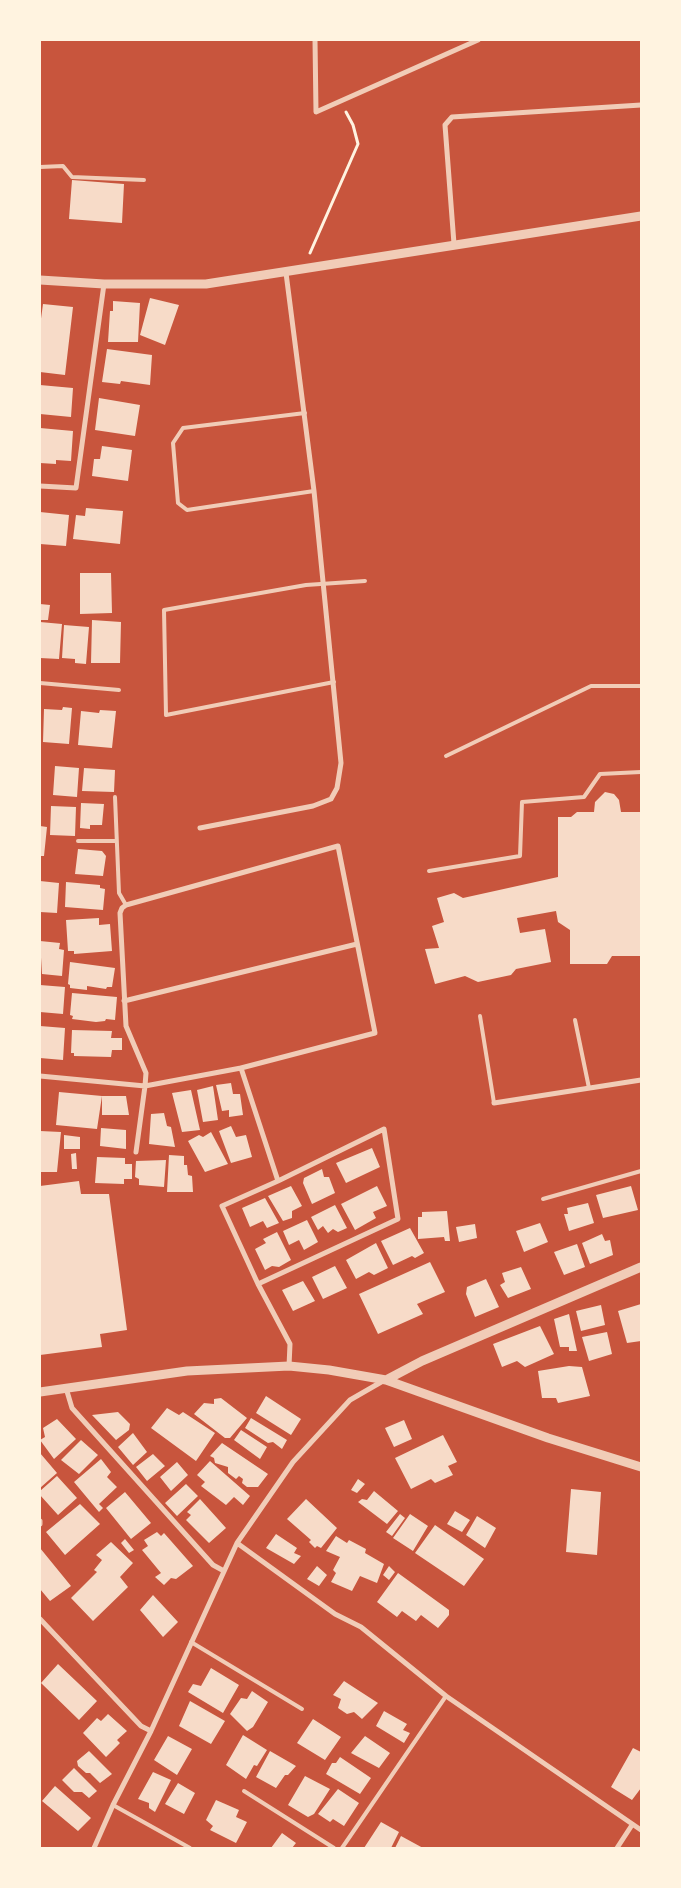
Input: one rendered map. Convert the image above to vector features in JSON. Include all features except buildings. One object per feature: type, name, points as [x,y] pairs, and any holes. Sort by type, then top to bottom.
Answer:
[{"type":"street","points":[[315,40],[316,112],[478,40]]},
{"type":"street","points":[[454,244],[445,126],[452,117],[641,105]]},
{"type":"street","points":[[40,280],[104,284],[206,284],[641,216]]},
{"type":"street","points":[[200,828],[313,806],[331,799],[337,788],[341,763],[314,491],[286,273]]},
{"type":"street","points":[[40,486],[76,488],[104,284]]},
{"type":"street","points":[[40,1076],[64,1080],[145,1086],[241,1068],[375,1032],[338,846],[126,905],[120,913],[126,1026],[146,1073],[145,1086],[136,1152]]},
{"type":"street","points":[[124,1001],[358,944]]},
{"type":"street","points":[[241,1068],[278,1181]]},
{"type":"street","points":[[494,1103],[641,1080]]},
{"type":"street","points":[[258,1284],[398,1219],[384,1128],[278,1181],[222,1206],[258,1284],[290,1344],[289,1366]]},
{"type":"street","points":[[94,1848],[113,1805],[151,1732],[237,1543],[293,1462],[350,1400],[422,1361],[641,1267]]},
{"type":"street","points":[[40,1392],[186,1371],[289,1366],[329,1370],[386,1380],[548,1438],[641,1467]]},
{"type":"street","points":[[66,1388],[72,1408],[212,1565],[224,1571]]},
{"type":"street","points":[[237,1543],[336,1614],[361,1627],[446,1696],[641,1830]]},
{"type":"street","points":[[40,1619],[141,1726],[151,1732]]},
{"type":"street","points":[[616,1848],[632,1825]]},
{"type":"lane","points":[[40,167],[63,166],[72,177],[144,180]]},
{"type":"lane","points":[[305,413],[183,428],[173,443],[178,502],[187,510],[314,491]]},
{"type":"lane","points":[[334,682],[166,715],[164,610],[323,584],[365,581]]},
{"type":"lane","points":[[40,683],[119,690]]},
{"type":"lane","points":[[446,756],[591,686],[641,686]]},
{"type":"lane","points":[[429,871],[520,856],[522,802],[584,797],[600,774],[641,772]]},
{"type":"lane","points":[[115,797],[115,841],[119,893],[126,905]]},
{"type":"lane","points":[[78,841],[115,841]]},
{"type":"lane","points":[[480,1016],[494,1103]]},
{"type":"lane","points":[[575,1020],[589,1088]]},
{"type":"lane","points":[[543,1200],[641,1170]]},
{"type":"lane","points":[[191,1642],[302,1709]]},
{"type":"lane","points":[[342,1848],[446,1696]]},
{"type":"lane","points":[[244,1791],[334,1848]]},
{"type":"lane","points":[[113,1805],[190,1848]]},
{"type":"path","points":[[311,268],[310,252],[358,144],[353,125],[340,101]]}]
